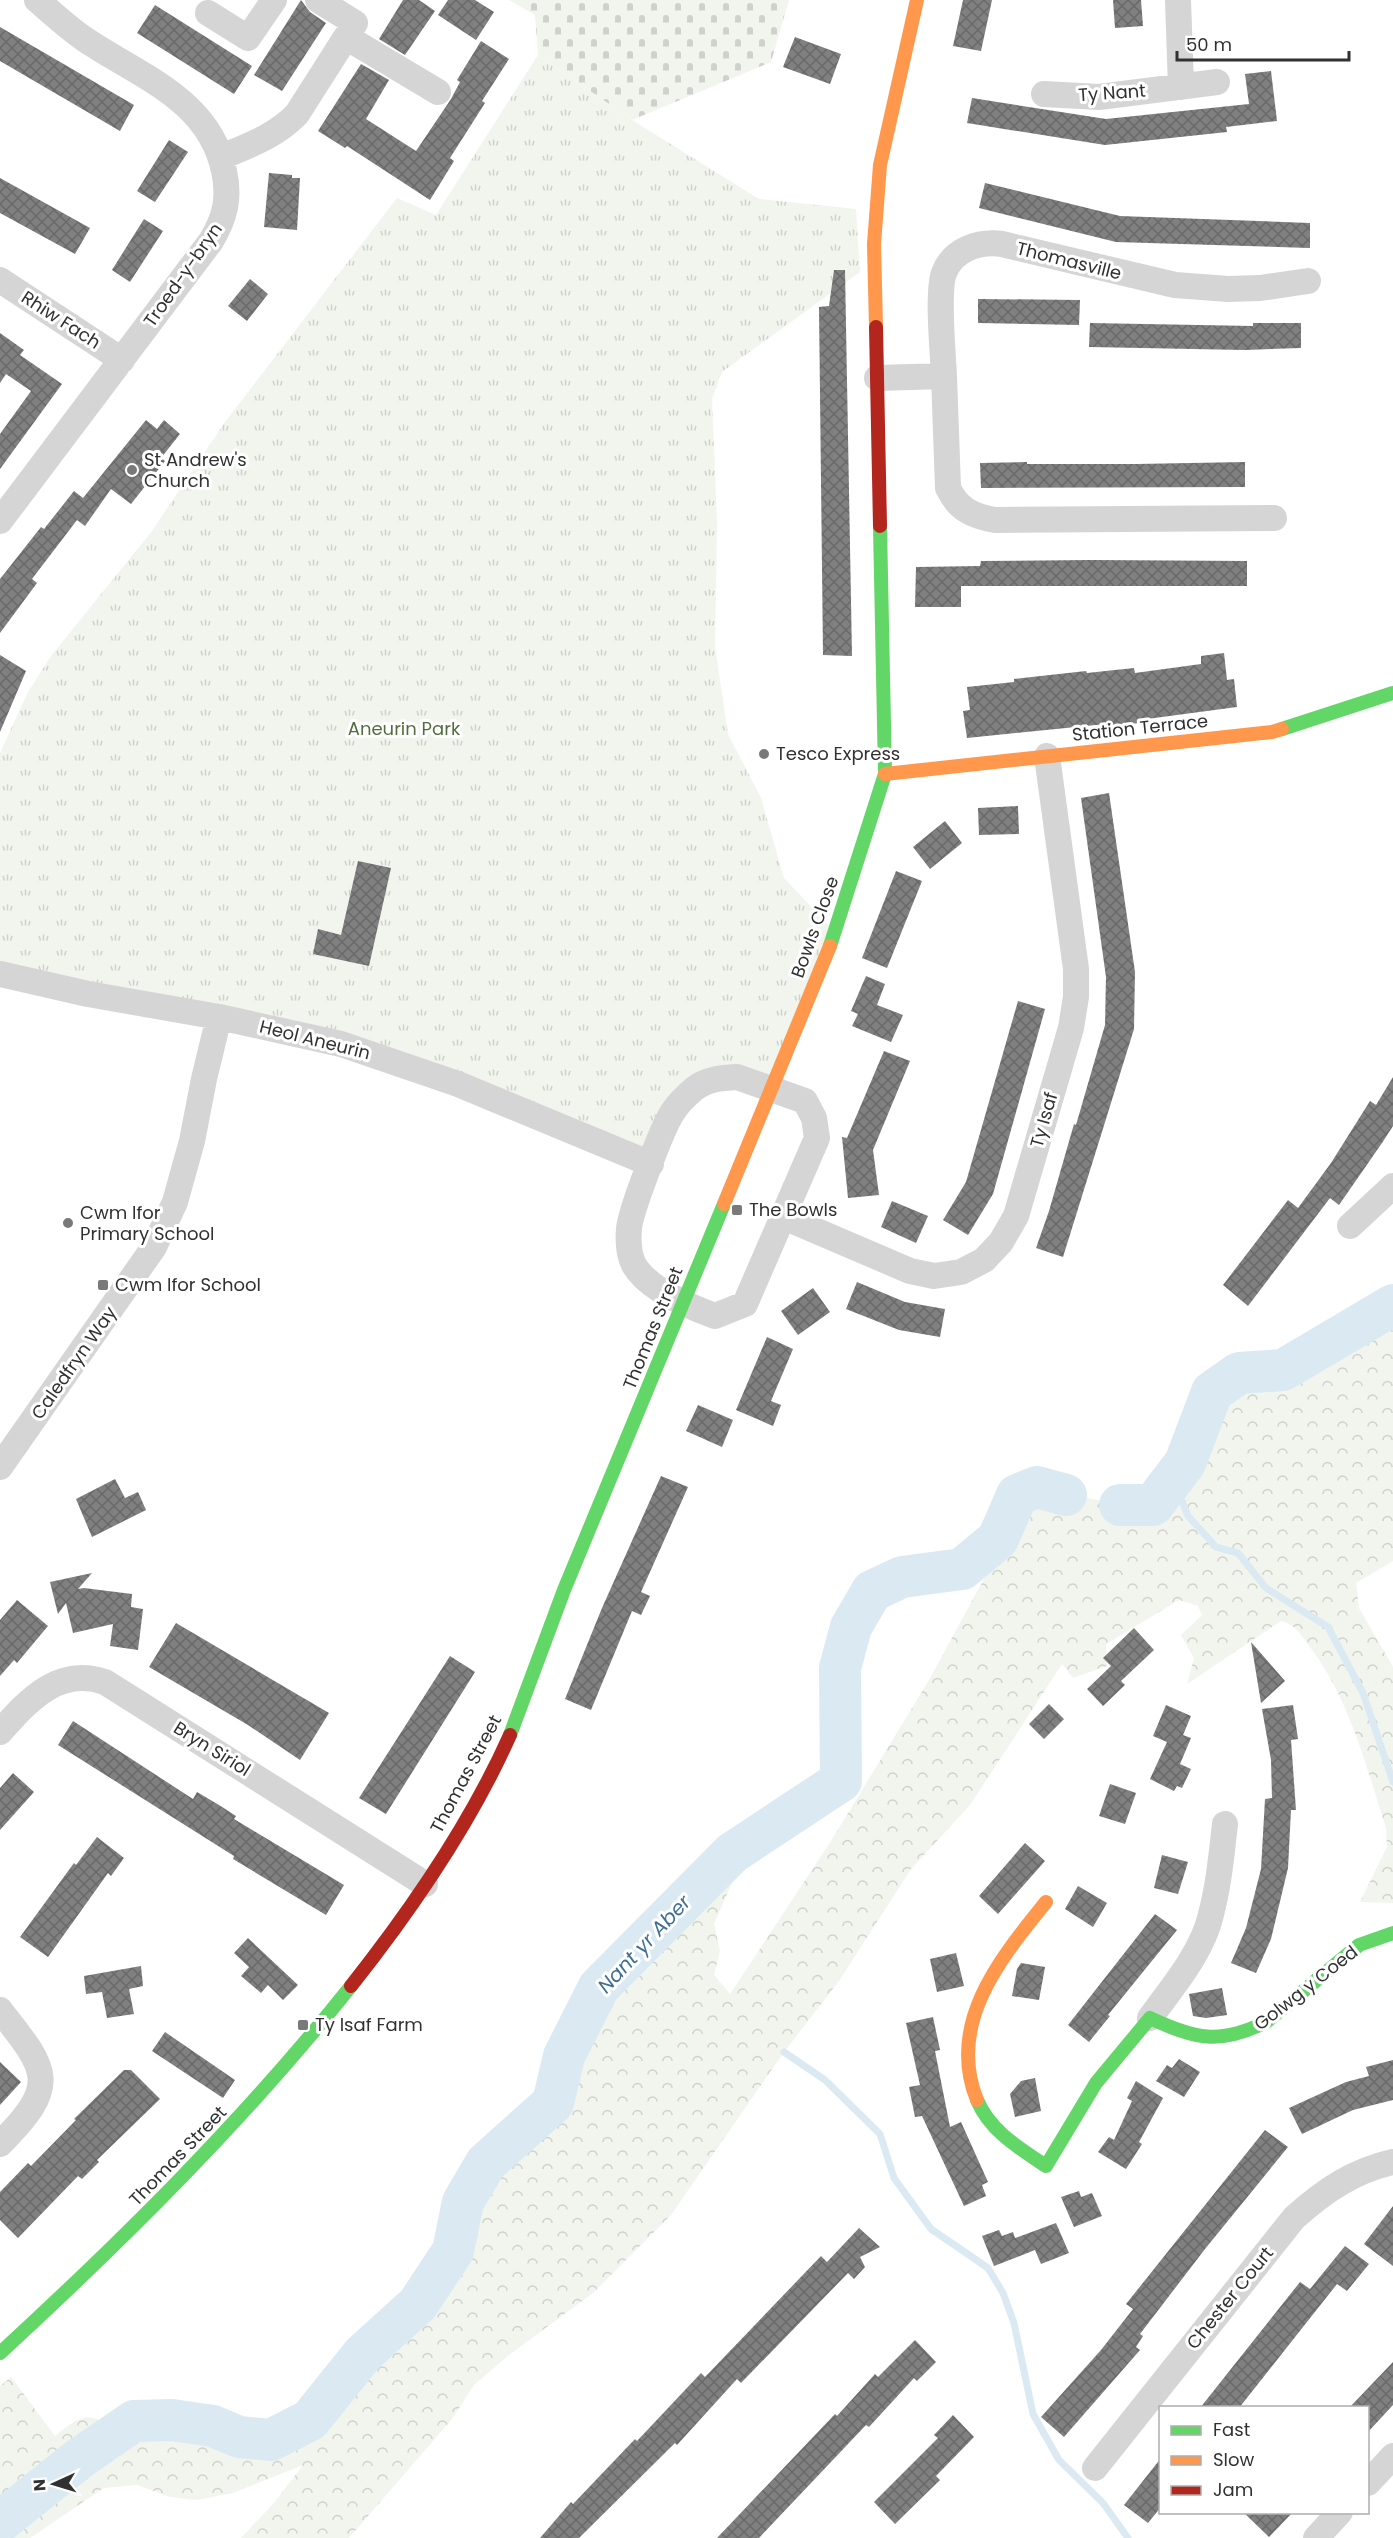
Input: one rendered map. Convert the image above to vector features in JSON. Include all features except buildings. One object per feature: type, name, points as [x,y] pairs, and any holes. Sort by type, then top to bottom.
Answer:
[{"type":"main road","name":"Bowls Close","points":[[771,1089],[836,933],[885,774],[874,244],[880,165],[917,0]]},
{"type":"main road","name":"Station Terrace","points":[[885,774],[1272,732],[1393,693]]},
{"type":"main road","name":"Thomas Street","points":[[0,2353],[73,2287],[238,2121],[274,2081],[349,1990],[425,1884],[460,1830],[503,1749],[535,1673],[564,1590],[771,1089]]},
{"type":"main road","points":[[1046,1902],[998,1964],[985,1987],[974,2017],[969,2045],[969,2070],[973,2090],[994,2127],[1013,2144],[1046,2166],[1096,2083],[1150,2018]]},
{"type":"main road","name":"Golwg y Coed","points":[[1150,2018],[1199,2038],[1218,2039],[1249,2032],[1266,2022],[1359,1945],[1393,1933]]},
{"type":"street","points":[[208,13],[248,38],[274,0]]},
{"type":"street","points":[[221,158],[258,142],[289,123],[355,23],[318,0]]},
{"type":"street","points":[[1178,0],[1181,87]]},
{"type":"street","name":"Troed-y-bryn","points":[[0,521],[219,229],[227,202],[221,158],[208,131],[185,103],[170,91],[82,37],[45,3]]},
{"type":"street","points":[[346,37],[438,92]]},
{"type":"street","name":"Ty Nant","points":[[1044,94],[1100,97],[1216,82]]},
{"type":"street","name":"Thomasville","points":[[1274,518],[995,520],[971,514],[961,508],[948,488],[942,289],[944,273],[953,259],[964,250],[989,242],[1175,285],[1228,289],[1260,288],[1308,280]]},
{"type":"street","name":"Rhiw Fach","points":[[0,280],[122,360]]},
{"type":"street","points":[[877,378],[944,376]]},
{"type":"street","name":"Ty Isaf","points":[[784,1217],[910,1271],[934,1276],[961,1272],[984,1260],[1001,1242],[1016,1216],[1071,1028],[1076,997],[1076,969],[1047,756]]},
{"type":"street","name":"Heol Aneurin","points":[[0,974],[88,994],[219,1017],[341,1044],[458,1084],[651,1164]]},
{"type":"street","name":"Caledfryn Way","points":[[0,1467],[154,1246],[175,1202],[192,1141],[219,1017]]},
{"type":"street","points":[[737,1077],[805,1101],[814,1118],[817,1138],[745,1304],[715,1316],[682,1304],[650,1281],[635,1266],[629,1250],[628,1227],[651,1164],[672,1112],[694,1090],[711,1079],[737,1077]]},
{"type":"street","points":[[1350,1226],[1393,1186]]},
{"type":"street","name":"Bryn Siriol","points":[[0,1732],[30,1699],[46,1688],[80,1678],[105,1682],[425,1884]]},
{"type":"street","points":[[1150,2018],[1188,1965],[1206,1930],[1217,1890],[1225,1824]]},
{"type":"street","points":[[0,2010],[35,2056],[41,2077],[40,2088],[28,2114],[0,2144]]},
{"type":"street","name":"Chester Court","points":[[1095,2468],[1294,2218],[1336,2184],[1356,2173],[1393,2162]]},
{"type":"street","points":[[1369,2482],[1393,2456]]},
{"type":"street","points":[[1316,2538],[1338,2514]]},
{"type":"green space","points":[[509,0],[789,0],[771,62],[632,120],[538,55],[535,15]]},
{"type":"green space","name":"Aneurin Park","points":[[538,55],[632,120],[759,199],[856,209],[860,272],[722,372],[712,399],[717,523],[715,647],[728,734],[761,798],[784,878],[836,933],[771,1089],[711,1079],[651,1164],[458,1084],[0,974],[0,753],[28,692],[51,656],[152,531],[225,422],[397,198],[436,215]]},
{"type":"green space","points":[[1393,1305],[1393,1561],[1356,1583],[1359,1608],[1393,1667],[1393,1903],[1360,1902],[1387,1847],[1386,1828],[1356,1734],[1336,1689],[1310,1647],[1294,1628],[1281,1621],[1187,1684],[1194,1658],[1181,1635],[1202,1615],[1198,1606],[1179,1600],[1106,1644],[1107,1666],[1073,1678],[1062,1664],[970,1805],[911,1869],[839,1981],[784,2052],[671,2215],[593,2293],[509,2355],[474,2385],[452,2419],[349,2538],[241,2538],[274,2503],[303,2465],[233,2493],[196,2500],[170,2497],[137,2485],[104,2488],[30,2538],[0,2538],[0,2386],[11,2377],[55,2436],[80,2419],[93,2418],[120,2430],[134,2421],[172,2420],[213,2426],[239,2437],[271,2440],[310,2420],[363,2354],[418,2304],[453,2251],[463,2202],[486,2163],[553,2103],[564,2056],[599,1987],[732,1853],[750,1841],[714,1924],[720,1951],[714,1975],[730,1994],[831,1841],[929,1680],[991,1566],[998,1539],[1017,1495],[1037,1487],[1120,1505],[1153,1505],[1185,1463],[1212,1392],[1239,1373],[1283,1370]]},
{"type":"waterway","name":"Nant yr Aber","points":[[1120,1505],[1153,1505],[1185,1463],[1212,1392],[1239,1373],[1283,1370],[1393,1305]]},
{"type":"waterway","points":[[1173,1479],[1188,1516],[1216,1547],[1238,1553],[1266,1588],[1328,1627],[1363,1693],[1393,1782]]},
{"type":"waterway","name":"Nant yr Aber","points":[[0,2522],[80,2458],[134,2421],[172,2420],[213,2426],[239,2437],[271,2440],[310,2420],[363,2354],[418,2304],[453,2251],[463,2202],[486,2163],[553,2103],[564,2056],[599,1987],[732,1853],[841,1781],[840,1668],[851,1627],[872,1591],[902,1577],[962,1569],[998,1539],[1017,1495],[1037,1487],[1066,1495]]},
{"type":"waterway","points":[[784,2052],[825,2080],[880,2134],[894,2178],[931,2229],[988,2268],[1003,2293],[1014,2323],[1033,2414],[1059,2460],[1103,2503],[1128,2538]]},
{"type":"traffic: fast","points":[[830,946],[885,774],[880,526]]},
{"type":"traffic: fast","points":[[1282,729],[1393,693]]},
{"type":"traffic: fast","points":[[510,1735],[564,1590],[724,1204]]},
{"type":"traffic: fast","points":[[977,2100],[997,2130],[1046,2166],[1096,2083],[1150,2018],[1194,2035],[1221,2036],[1250,2029],[1266,2022],[1359,1945],[1393,1933]]},
{"type":"traffic: fast","points":[[0,2353],[93,2266],[183,2176],[269,2083],[351,1986]]},
{"type":"traffic: slow","points":[[876,327],[874,244],[880,165],[917,0]]},
{"type":"traffic: slow","points":[[885,774],[1272,732],[1282,729]]},
{"type":"traffic: slow","points":[[724,1204],[830,946]]},
{"type":"traffic: slow","points":[[977,2100],[969,2072],[968,2044],[973,2018],[996,1969],[1046,1902]]},
{"type":"traffic: jam","points":[[876,327],[880,526]]},
{"type":"traffic: jam","points":[[351,1986],[418,1896],[458,1834],[510,1735]]},
{"type":"place","name":"St Andrew's Church","points":[[132,470]]},
{"type":"place","name":"Tesco Express","points":[[764,754]]},
{"type":"place","name":"The Bowls","points":[[737,1210]]},
{"type":"place","name":"Cwm Ifor Primary School","points":[[68,1223]]},
{"type":"place","name":"Cwm Ifor School","points":[[103,1285]]},
{"type":"place","name":"Ty Isaf Farm","points":[[303,2025]]}]
